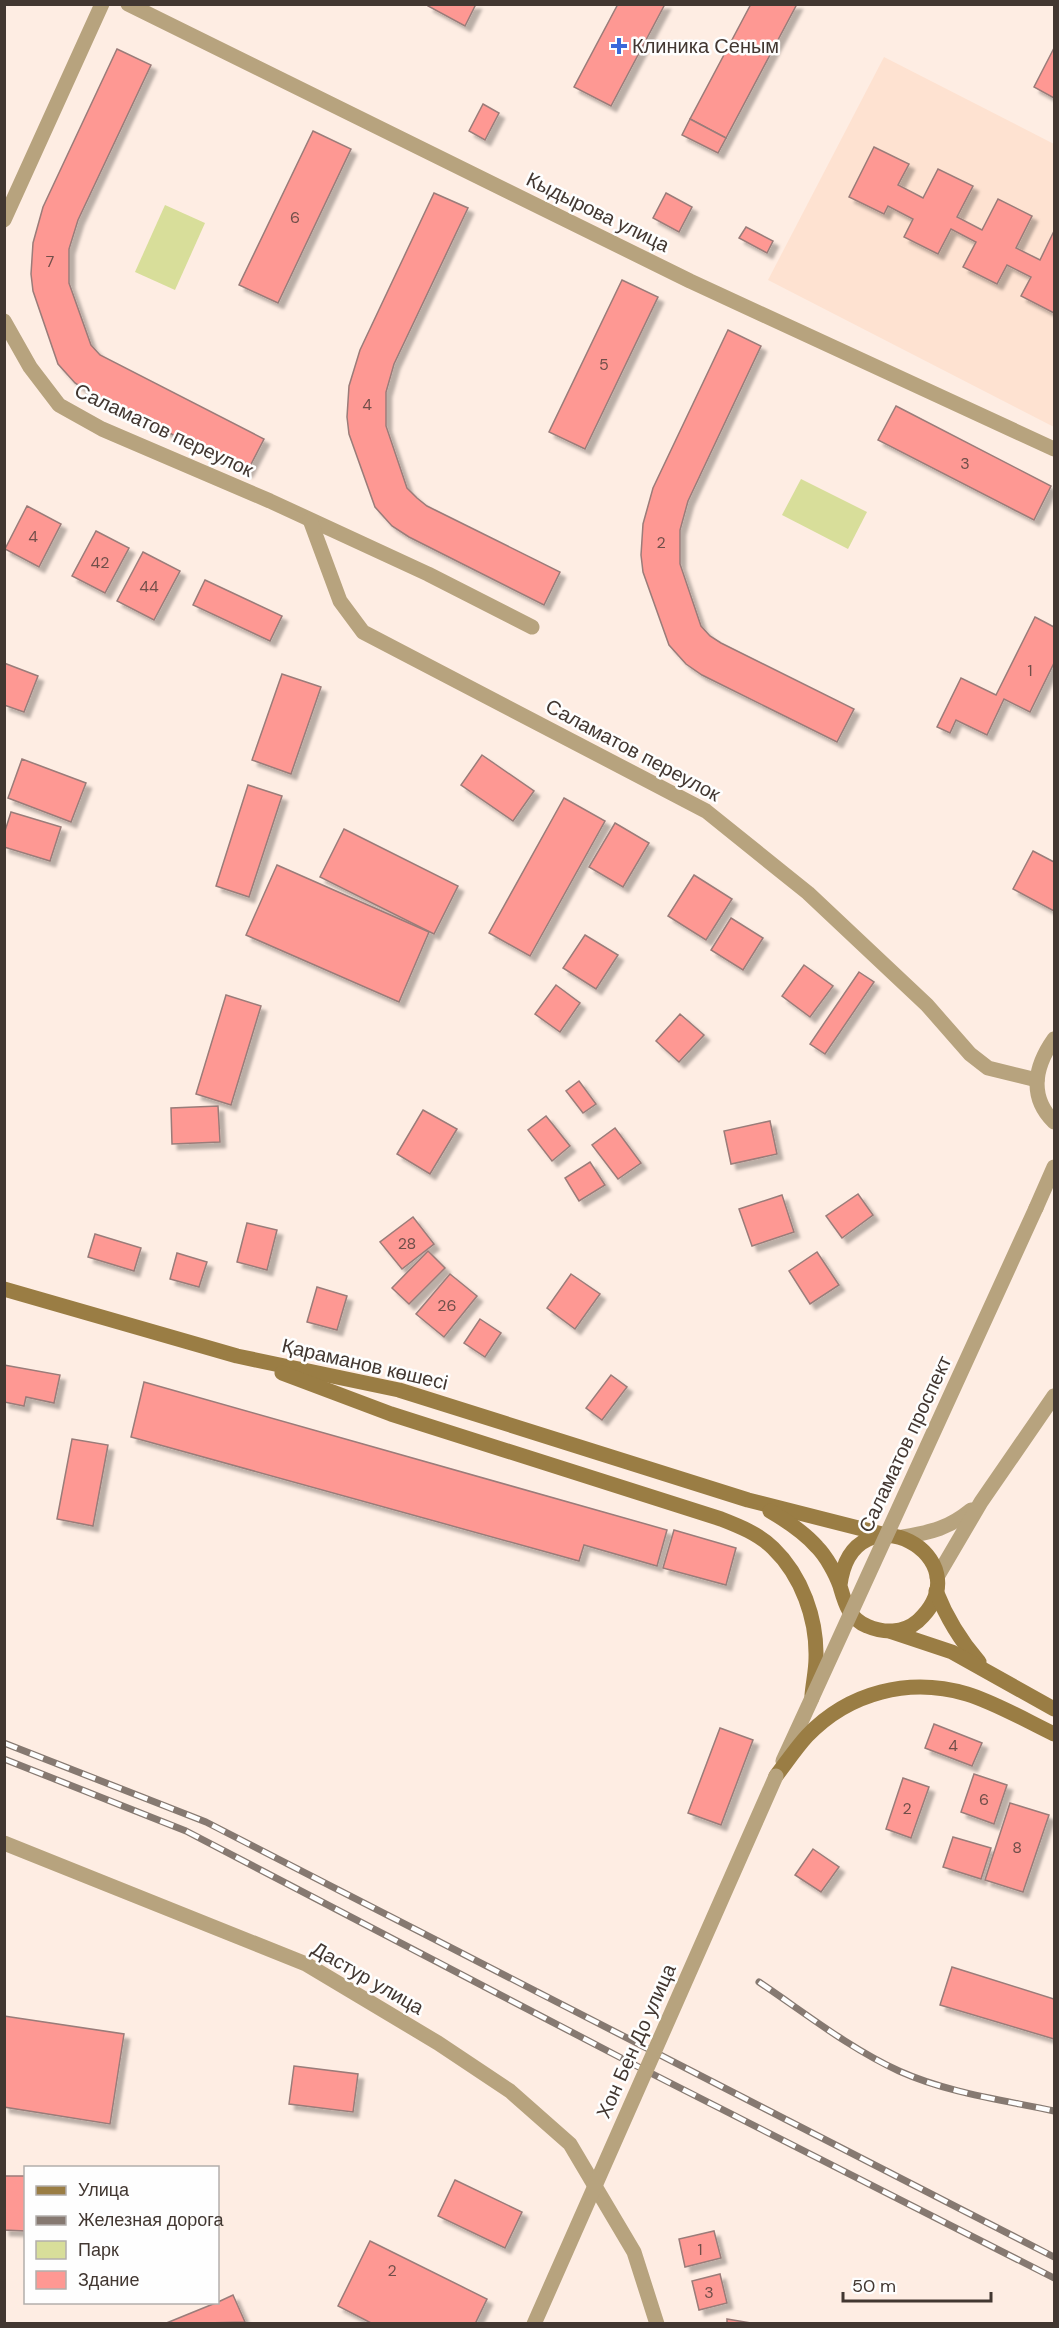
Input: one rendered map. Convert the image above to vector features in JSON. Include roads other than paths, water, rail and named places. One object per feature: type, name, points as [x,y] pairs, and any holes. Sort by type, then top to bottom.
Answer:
[{"type":"main road","name":"Қараманов көшесі","points":[[4,1288],[237,1356],[399,1390],[748,1500]]},
{"type":"main road","points":[[237,1356],[391,1414],[747,1529],[773,1547],[791,1570],[805,1596],[813,1627],[816,1658],[812,1698]]},
{"type":"main road","points":[[748,1500],[886,1535],[903,1537],[919,1546],[931,1560],[947,1618],[962,1642],[985,1669]]},
{"type":"main road","points":[[748,1500],[789,1522],[818,1548],[840,1585]]},
{"type":"main road","points":[[886,1535],[871,1538],[853,1551],[842,1570],[840,1585],[843,1600],[856,1619],[877,1630],[892,1632],[952,1652],[1054,1709]]},
{"type":"main road","points":[[892,1632],[912,1626],[928,1611],[936,1584]]},
{"type":"main road","points":[[776,1776],[807,1737],[826,1719],[846,1706],[873,1694],[903,1687],[935,1687],[969,1695],[1052,1733]]},
{"type":"street","points":[[4,220],[102,4]]},
{"type":"street","name":"Кыдырова улица","points":[[128,4],[690,281],[1054,449]]},
{"type":"street","name":"Саламатов переулок","points":[[4,321],[30,368],[59,405],[102,429],[428,574],[532,627]]},
{"type":"street","name":"Саламатов переулок","points":[[310,520],[340,601],[363,632],[706,811],[808,893],[927,1005],[970,1054],[988,1068],[1037,1080]]},
{"type":"street","points":[[1054,1039],[1042,1057],[1037,1080],[1040,1102],[1054,1122]]},
{"type":"street","name":"Саламатов проспект","points":[[776,1776],[1054,1167]]},
{"type":"street","points":[[936,1584],[981,1502],[1054,1396]]},
{"type":"street","points":[[903,1537],[932,1532],[956,1522],[981,1502]]},
{"type":"street","name":"Хон Бен До улица","points":[[534,2324],[776,1776]]},
{"type":"street","name":"Дастур улица","points":[[4,1843],[306,1964],[438,2043],[510,2091],[570,2144],[634,2252],[657,2324]]},
{"type":"railway","points":[[4,1743],[206,1822],[1054,2257]]},
{"type":"railway","points":[[4,1759],[186,1831],[627,2061],[1054,2278]]},
{"type":"railway","points":[[759,1982],[845,2041],[899,2071],[956,2090],[1054,2111]]},
{"type":"place","name":"Клиника Сеным","points":[[619,46]]}]
